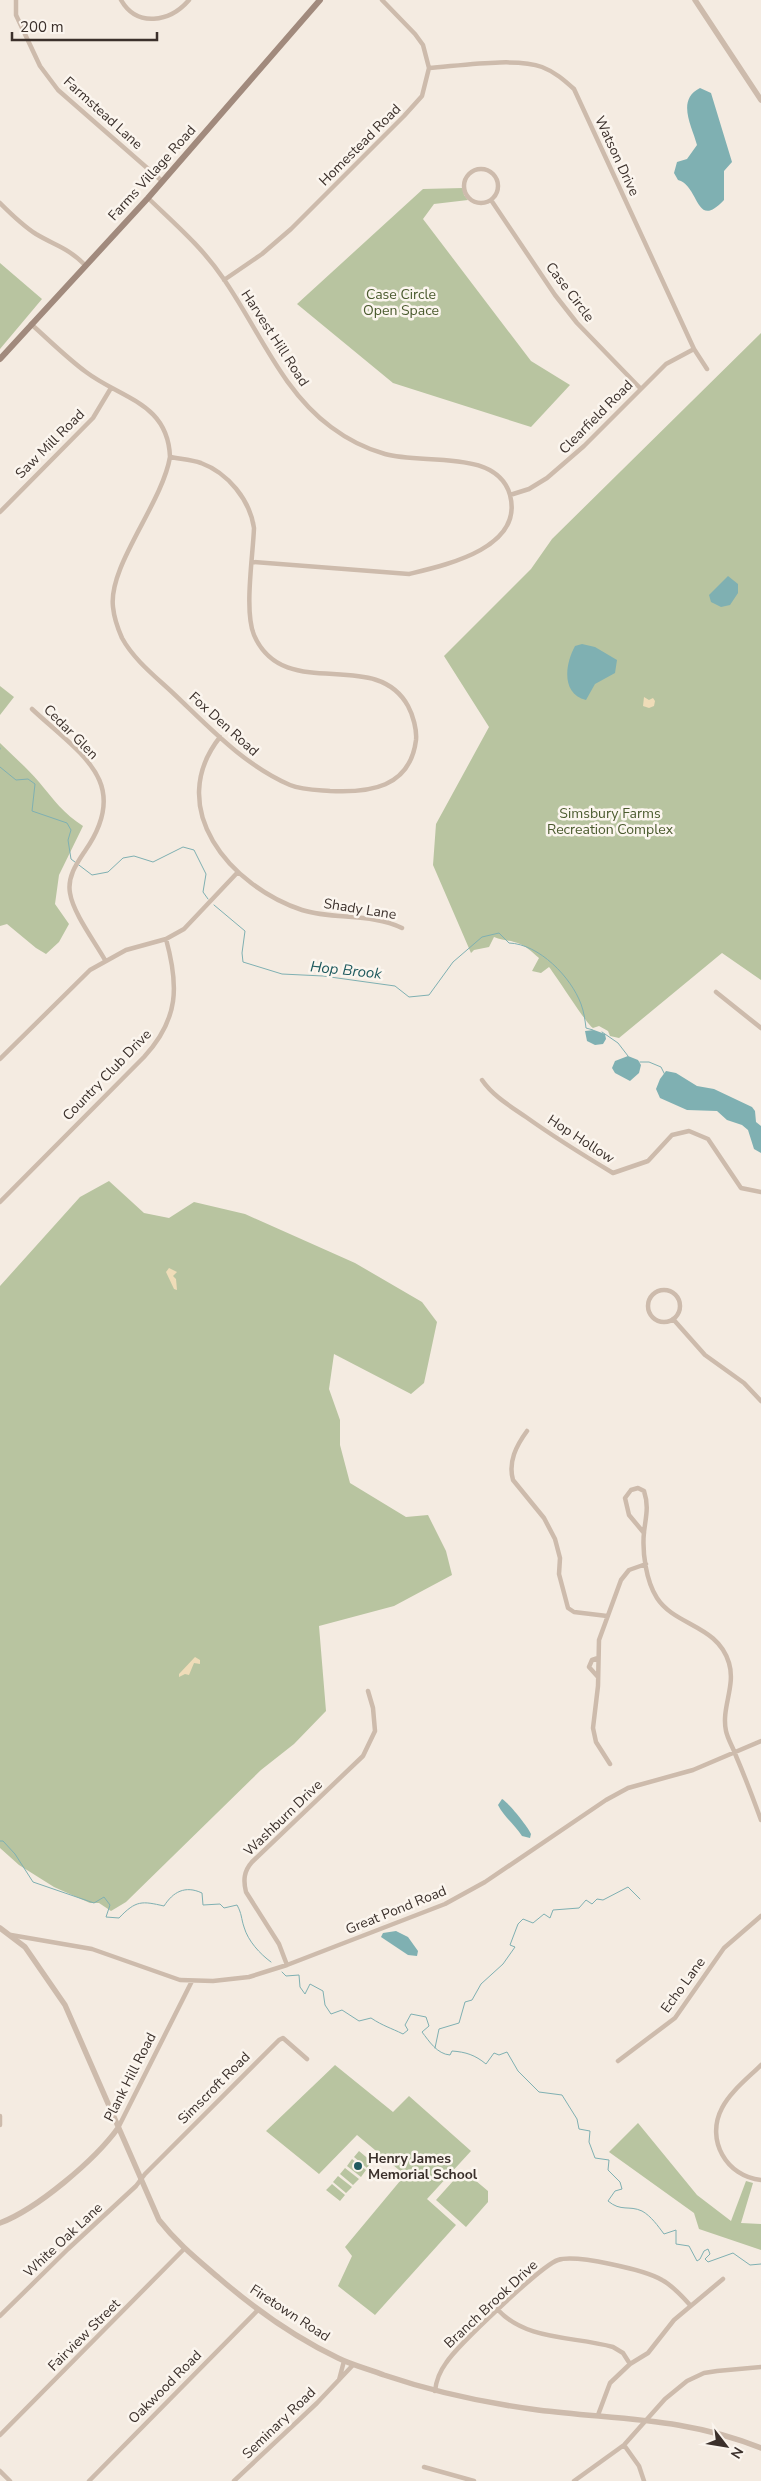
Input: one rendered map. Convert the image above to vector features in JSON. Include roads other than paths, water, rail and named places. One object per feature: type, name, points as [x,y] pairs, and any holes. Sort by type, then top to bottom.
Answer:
[{"type":"main road","name":"Farms Village Road","points":[[0,359],[148,198],[320,0]]},
{"type":"street","name":"Farmstead Lane","points":[[16,0],[16,15],[40,66],[58,90],[162,182]]},
{"type":"street","points":[[121,0],[126,9],[136,17],[154,20],[165,18],[189,0]]},
{"type":"street","points":[[382,0],[420,40],[429,68]]},
{"type":"street","points":[[696,0],[761,100]]},
{"type":"street","name":"Watson Drive","points":[[429,68],[525,64],[540,67],[558,75],[574,89],[694,349],[707,369]]},
{"type":"street","name":"Homestead Road","points":[[224,280],[262,254],[291,229],[410,110],[422,96],[429,68]]},
{"type":"street","points":[[478,169],[489,171],[497,179],[498,191],[491,200],[476,203],[468,197],[464,186],[465,180],[472,172],[478,169]]},
{"type":"street","name":"Harvest Hill Road","points":[[148,198],[199,246],[224,280],[281,372],[309,408],[331,427],[350,439],[386,454],[483,466],[499,476],[510,495]]},
{"type":"street","name":"Case Circle","points":[[491,200],[576,323],[641,389]]},
{"type":"street","points":[[0,203],[17,220],[37,234],[72,252],[85,265]]},
{"type":"street","name":"Fox Den Road","points":[[31,324],[86,372],[153,412],[168,440],[170,457],[163,485],[118,575],[113,606],[121,636],[129,648],[150,671],[220,737],[259,768],[294,787],[351,792],[368,791],[382,787],[401,774],[407,765],[416,742],[411,711],[395,689],[367,676],[296,671],[280,665],[260,647],[251,626],[252,517],[233,484],[222,475],[200,463],[170,457]]},
{"type":"street","name":"Clearfield Road","points":[[510,495],[529,489],[547,478],[584,446],[666,364],[694,349]]},
{"type":"street","name":"Saw Mill Road","points":[[0,512],[93,418],[112,388]]},
{"type":"street","points":[[253,562],[409,574],[423,571],[457,561],[493,543],[503,534],[508,525],[511,514],[510,495]]},
{"type":"street","name":"Cedar Glen","points":[[32,709],[83,757],[98,775],[102,787],[106,801],[101,825],[70,876],[69,892],[105,960]]},
{"type":"street","name":"Shady Lane","points":[[220,737],[201,768],[198,786],[200,807],[206,828],[221,856],[237,873],[276,898],[301,909],[328,917],[391,923],[402,928]]},
{"type":"street","points":[[0,1059],[74,984],[105,960],[138,945],[166,939],[184,929],[195,920],[237,873]]},
{"type":"street","name":"Country Club Drive","points":[[0,1202],[144,1057],[162,1035],[171,1012],[175,988],[174,972],[166,939]]},
{"type":"street","points":[[716,992],[761,1028]]},
{"type":"street","name":"Hop Hollow","points":[[482,1080],[489,1090],[506,1103],[571,1149],[613,1173],[648,1161],[672,1135],[690,1131],[708,1139],[741,1188],[761,1192]]},
{"type":"street","points":[[667,1290],[679,1300],[680,1310],[673,1319],[658,1322],[650,1316],[648,1302],[657,1291],[667,1290]]},
{"type":"street","points":[[673,1319],[705,1355],[744,1383],[761,1401]]},
{"type":"street","points":[[527,1431],[515,1451],[511,1473],[513,1480],[544,1518],[555,1539],[560,1558],[559,1574],[565,1590],[567,1606],[573,1611],[607,1616]]},
{"type":"street","points":[[644,1533],[629,1515],[625,1498],[631,1490],[638,1488],[644,1491],[648,1504],[643,1552],[652,1589],[663,1605],[710,1635],[726,1655],[731,1681],[726,1711],[726,1731],[761,1820]]},
{"type":"street","points":[[610,1764],[598,1746],[593,1728],[598,1677],[599,1640],[623,1577],[632,1568],[646,1564]]},
{"type":"street","points":[[598,1658],[592,1660],[589,1667],[598,1677]]},
{"type":"street","name":"Washburn Drive","points":[[287,1965],[279,1944],[246,1892],[244,1883],[245,1873],[252,1862],[363,1756],[374,1731],[373,1708],[368,1691]]},
{"type":"street","name":"Great Pond Road","points":[[11,1935],[92,1949],[180,1980],[192,1981],[249,1977],[287,1965],[458,1897],[485,1882],[606,1800],[628,1788],[693,1770],[761,1741]]},
{"type":"street","name":"Echo Lane","points":[[618,2061],[674,2018],[724,1948],[761,1916]]},
{"type":"street","name":"Firetown Road","points":[[0,1928],[11,1935],[35,1960],[65,2005],[159,2220],[184,2249],[258,2310],[310,2344],[344,2361],[435,2391],[464,2398],[539,2410],[644,2420],[701,2428],[726,2434],[761,2448]]},
{"type":"street","name":"Plank Hill Road","points":[[0,2223],[36,2204],[111,2138],[118,2128],[192,1981]]},
{"type":"street","name":"Simscroft Road","points":[[141,2180],[279,2040],[284,2038],[306,2059]]},
{"type":"street","points":[[761,2065],[722,2108],[717,2120],[717,2138],[722,2156],[728,2165],[747,2178],[761,2180]]},
{"type":"street","points":[[0,2116],[0,2125]]},
{"type":"street","name":"White Oak Lane","points":[[0,2316],[141,2180]]},
{"type":"street","name":"Fairview Street","points":[[0,2435],[184,2249]]},
{"type":"street","name":"Branch Brook Drive","points":[[435,2391],[445,2364],[470,2334],[548,2265],[558,2260],[569,2259],[648,2273],[664,2281],[690,2305]]},
{"type":"street","points":[[598,2415],[610,2384],[630,2364],[648,2353],[674,2320],[690,2305],[723,2279]]},
{"type":"street","name":"Oakwood Road","points":[[90,2481],[258,2310]]},
{"type":"street","points":[[498,2310],[508,2321],[525,2330],[613,2347],[622,2353],[630,2364]]},
{"type":"street","points":[[339,2381],[344,2361]]},
{"type":"street","name":"Seminary Road","points":[[234,2481],[339,2381],[353,2365]]},
{"type":"street","points":[[574,2481],[624,2445],[644,2420],[675,2389],[704,2373],[761,2367]]},
{"type":"street","points":[[624,2445],[639,2466],[644,2481]]},
{"type":"street","points":[[424,2467],[474,2481]]},
{"type":"street","points":[[0,2471],[10,2481]]},
{"type":"water","points":[[700,88],[711,93],[732,162],[724,171],[724,200],[708,211],[698,204],[690,190],[678,180],[674,173],[677,162],[687,159],[697,145],[689,122],[687,106],[693,93]]},
{"type":"water","points":[[728,576],[738,584],[738,593],[730,605],[721,607],[711,602],[709,595]]},
{"type":"water","points":[[582,644],[595,647],[617,660],[615,673],[595,684],[586,700],[572,692],[567,678],[569,661],[575,646]]},
{"type":"water","points":[[594,1030],[605,1034],[606,1039],[603,1044],[595,1045],[587,1041],[585,1031]]},
{"type":"water","points":[[628,1056],[638,1060],[641,1065],[639,1073],[630,1081],[615,1073],[612,1068],[615,1061]]},
{"type":"water","points":[[666,1071],[676,1073],[697,1086],[714,1089],[752,1107],[755,1111],[756,1122],[761,1126],[761,1153],[754,1149],[748,1130],[742,1125],[727,1120],[717,1111],[687,1110],[660,1098],[656,1089]]},
{"type":"water","points":[[502,1799],[513,1809],[526,1826],[531,1834],[530,1838],[522,1836],[503,1813],[498,1805]]},
{"type":"water","points":[[396,1931],[408,1937],[418,1951],[417,1956],[408,1955],[381,1937],[383,1933]]},
{"type":"waterway","name":"Hop Brook","points":[[0,767],[16,780],[28,779],[35,784],[32,811],[67,823],[71,830],[68,840],[71,859],[92,875],[108,872],[123,858],[134,856],[153,862],[183,847],[194,850],[206,874],[203,892],[208,899]]},
{"type":"waterway","name":"Hop Brook","points":[[214,905],[245,931],[242,953],[243,962],[282,974],[323,976],[395,986],[409,997],[429,995],[453,962],[482,937],[499,933],[509,943],[532,949],[562,973],[570,983],[581,1004],[586,1028],[593,1030]]},
{"type":"waterway","name":"Hop Brook","points":[[602,1032],[618,1043],[628,1056]]},
{"type":"waterway","name":"Hop Brook","points":[[640,1062],[649,1062],[661,1067],[665,1075]]},
{"type":"waterway","points":[[0,1841],[3,1841],[15,1854],[33,1882],[94,1903],[104,1897],[110,1905],[106,1917],[119,1918],[130,1908],[140,1903],[164,1906],[171,1897],[185,1890],[202,1893],[203,1905],[220,1904],[224,1908],[237,1905],[248,1937],[271,1962]]},
{"type":"waterway","points":[[435,2048],[439,2029],[459,2023],[465,2002],[472,2000],[481,1984],[503,1964],[515,1947],[510,1945],[518,1924],[523,1919],[533,1923],[544,1914],[550,1918],[553,1910],[579,1908],[586,1900],[592,1904],[597,1899],[603,1900],[628,1887],[640,1899]]},
{"type":"waterway","points":[[282,1972],[286,1976],[299,1975],[300,1987],[305,1994],[310,1984],[323,1991],[325,2005],[331,2014],[342,2010],[359,2021],[371,2018],[403,2034],[408,2030],[405,2025],[411,2014],[426,2017],[429,2026],[422,2032],[434,2046],[445,2054],[450,2055],[452,2051],[466,2053],[486,2064],[494,2053],[499,2055],[507,2052],[518,2071],[539,2092],[562,2095],[577,2119],[579,2129],[590,2131],[589,2142],[595,2158],[609,2160],[608,2170],[620,2182],[622,2189],[615,2191],[608,2201],[617,2206],[642,2211],[651,2218],[664,2234],[676,2230],[676,2244],[689,2246],[697,2261],[704,2251],[708,2249],[710,2254],[705,2259],[708,2262],[733,2253],[750,2265],[761,2264]]},
{"type":"place","name":"Henry James Memorial School","points":[[358,2166]]},
{"type":"park label","name":"Case Circle Open Space","points":[[401,302]]},
{"type":"park label","name":"Simsbury Farms Recreation Complex","points":[[610,822]]}]
